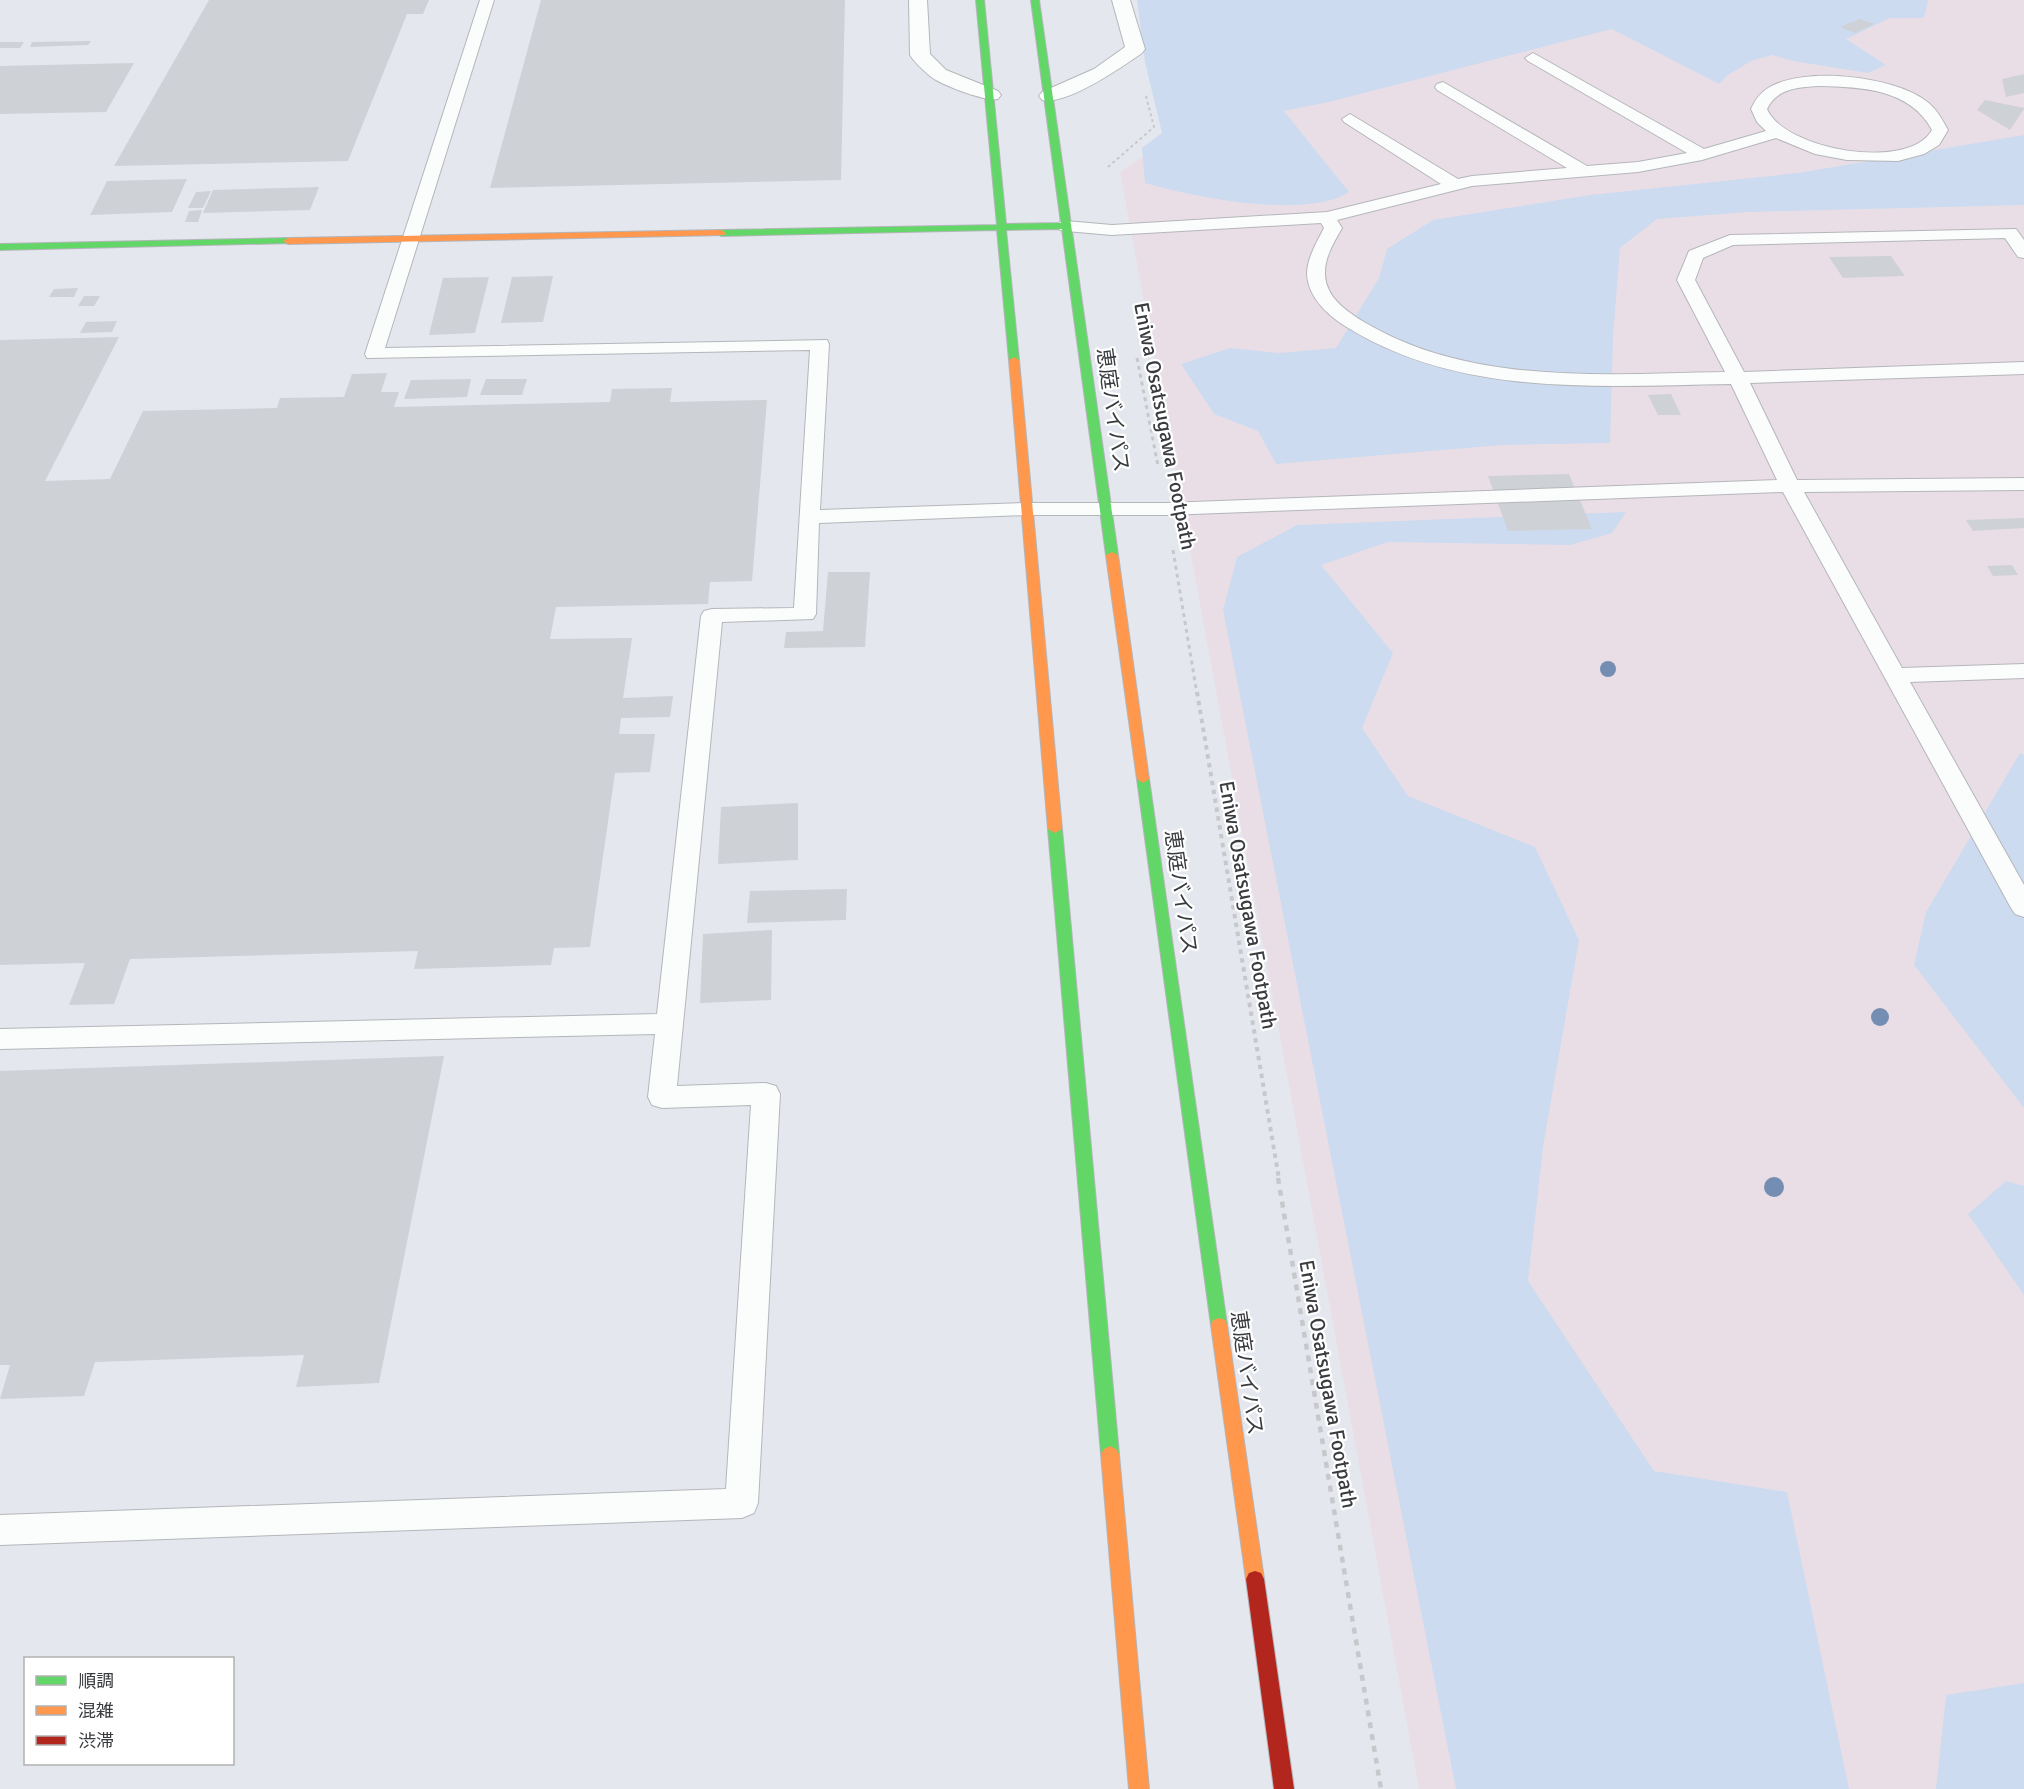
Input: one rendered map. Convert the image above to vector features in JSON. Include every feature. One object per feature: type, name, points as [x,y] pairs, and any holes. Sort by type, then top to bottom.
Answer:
[{"type":"main road","points":[[980,0],[991,94],[1139,1789]]},
{"type":"main road","name":"恵庭バイパス","points":[[1035,0],[1284,1789]]},
{"type":"main road","points":[[0,247],[1066,226]]},
{"type":"street","points":[[918,0],[920,56],[939,74],[991,94]]},
{"type":"street","points":[[1049,96],[1101,73],[1134,48],[1121,0]]},
{"type":"lane","points":[[0,1530],[742,1503],[766,1094],[662,1097],[712,616],[805,614],[820,344],[374,354],[487,0]]},
{"type":"lane","points":[[1533,58],[1702,154]]},
{"type":"lane","points":[[1066,226],[1112,230],[1327,217],[1472,181],[1638,167],[1702,154],[1777,133],[1800,144],[1830,152],[1892,156],[1917,151],[1934,142],[1940,130],[1935,117],[1921,104],[1900,94],[1856,84],[1820,81],[1795,83],[1763,98],[1759,109],[1764,121],[1777,133]]},
{"type":"lane","points":[[1443,87],[1585,172]]},
{"type":"lane","points":[[1350,119],[1455,185]]},
{"type":"lane","points":[[1327,217],[1333,228],[1321,255],[1316,276],[1327,304],[1359,329],[1400,350],[1468,369],[1538,377],[1738,378],[2024,368]]},
{"type":"lane","points":[[2024,253],[2010,233],[1730,240],[1695,255],[1686,280],[1738,378],[1790,486],[2024,908]]},
{"type":"lane","points":[[809,517],[1027,509],[1166,509],[1790,486],[2024,484]]},
{"type":"lane","points":[[1895,675],[2024,671]]},
{"type":"lane","points":[[0,1039],[670,1024]]},
{"type":"path","points":[[1112,230],[1107,165],[1154,127],[1134,48]]},
{"type":"path","name":"Eniwa Osatsugawa Footpath","points":[[1137,357],[1166,509],[1381,1789]]},
{"type":"shaded area","points":[[1137,0],[1928,0],[1924,18],[1890,18],[1846,39],[1886,65],[1868,73],[1793,61],[1772,55],[1751,61],[1728,75],[1719,84],[1612,29],[1329,102],[1284,111],[1349,192],[1330,200],[1278,205],[1219,199],[1145,183],[1142,148],[1162,133],[1145,62]]},
{"type":"shaded area","points":[[1138,0],[2024,0],[2024,1789],[1419,1789],[1120,172],[1172,137]]},
{"type":"shaded area","points":[[2024,135],[2024,205],[1748,212],[1657,219],[1620,248],[1613,337],[1610,443],[1502,445],[1276,464],[1258,431],[1214,414],[1181,364],[1230,348],[1279,353],[1336,348],[1379,278],[1387,249],[1433,220],[1590,195],[1798,173]]},
{"type":"shaded area","points":[[1626,512],[1612,533],[1570,545],[1388,542],[1321,565],[1393,653],[1362,728],[1408,796],[1535,847],[1579,940],[1543,1147],[1528,1281],[1654,1471],[1787,1492],[1849,1789],[1456,1789],[1223,610],[1237,557],[1297,525]]},
{"type":"shaded area","points":[[2020,753],[2024,755],[2024,1108],[1914,965],[1926,912]]},
{"type":"shaded area","points":[[2006,1181],[2024,1186],[2024,1295],[1968,1214]]},
{"type":"shaded area","points":[[2024,1683],[2024,1789],[1936,1789],[1946,1695]]},
{"type":"building","points":[[209,0],[429,0],[423,14],[407,14],[348,161],[114,166]]},
{"type":"building","points":[[541,0],[845,0],[841,180],[490,188]]},
{"type":"building","points":[[1860,19],[1874,24],[1855,33],[1840,27]]},
{"type":"building","points":[[91,41],[88,45],[30,47],[32,42]]},
{"type":"building","points":[[0,42],[24,42],[20,48],[0,48]]},
{"type":"building","points":[[134,63],[106,112],[0,114],[0,66]]},
{"type":"building","points":[[2024,74],[2024,93],[2006,97],[2002,79]]},
{"type":"building","points":[[1985,100],[2024,109],[2010,130],[1977,110]]},
{"type":"building","points":[[187,179],[172,212],[90,215],[107,181]]},
{"type":"building","points":[[319,187],[310,210],[203,213],[213,190]]},
{"type":"building","points":[[211,191],[203,208],[188,208],[196,192]]},
{"type":"building","points":[[202,210],[198,222],[185,222],[189,211]]},
{"type":"building","points":[[1891,256],[1905,276],[1843,278],[1829,257]]},
{"type":"building","points":[[553,276],[543,322],[501,323],[512,277]]},
{"type":"building","points":[[489,277],[475,333],[429,335],[443,278]]},
{"type":"building","points":[[78,288],[74,297],[49,297],[54,289]]},
{"type":"building","points":[[84,296],[100,296],[94,306],[78,306]]},
{"type":"building","points":[[117,321],[112,332],[80,333],[86,322]]},
{"type":"building","points":[[119,337],[45,481],[110,479],[143,411],[277,408],[280,398],[344,397],[352,374],[387,373],[381,392],[399,392],[394,407],[610,402],[612,389],[672,388],[670,402],[767,400],[752,581],[710,582],[708,604],[556,607],[550,639],[632,638],[623,698],[673,696],[670,717],[621,718],[619,734],[655,734],[650,772],[615,773],[590,947],[554,948],[551,965],[414,969],[418,951],[130,959],[114,1004],[69,1005],[85,963],[0,965],[0,340]]},
{"type":"building","points":[[471,379],[467,397],[404,399],[411,380]]},
{"type":"building","points":[[486,379],[527,379],[522,395],[480,395]]},
{"type":"building","points":[[1671,394],[1681,415],[1658,415],[1648,395]]},
{"type":"building","points":[[1569,474],[1592,529],[1508,531],[1488,476]]},
{"type":"building","points":[[2024,518],[2024,528],[1973,531],[1966,520]]},
{"type":"building","points":[[2012,565],[2018,575],[1993,576],[1987,566]]},
{"type":"building","points":[[828,572],[870,572],[865,647],[784,648],[786,632],[823,631]]},
{"type":"building","points":[[798,803],[798,860],[718,864],[721,807]]},
{"type":"building","points":[[847,889],[846,920],[747,923],[750,891]]},
{"type":"building","points":[[772,930],[771,1000],[700,1003],[703,934]]},
{"type":"building","points":[[444,1056],[379,1383],[296,1387],[304,1355],[95,1362],[84,1396],[0,1399],[10,1365],[0,1365],[0,1071]]},
{"type":"traffic: fast","points":[[980,0],[1014,360]]},
{"type":"traffic: fast","points":[[1035,0],[1112,555]]},
{"type":"traffic: fast","points":[[721,233],[1066,226]]},
{"type":"traffic: fast","points":[[0,247],[288,241]]},
{"type":"traffic: fast","points":[[1143,779],[1219,1325]]},
{"type":"traffic: fast","points":[[1055,829],[1110,1454]]},
{"type":"traffic: slow","points":[[288,241],[721,233]]},
{"type":"traffic: slow","points":[[1014,360],[1055,829]]},
{"type":"traffic: slow","points":[[1112,555],[1143,779]]},
{"type":"traffic: slow","points":[[1219,1325],[1255,1579]]},
{"type":"traffic: slow","points":[[1110,1454],[1139,1789]]},
{"type":"traffic: jam","points":[[1255,1579],[1284,1789]]}]
